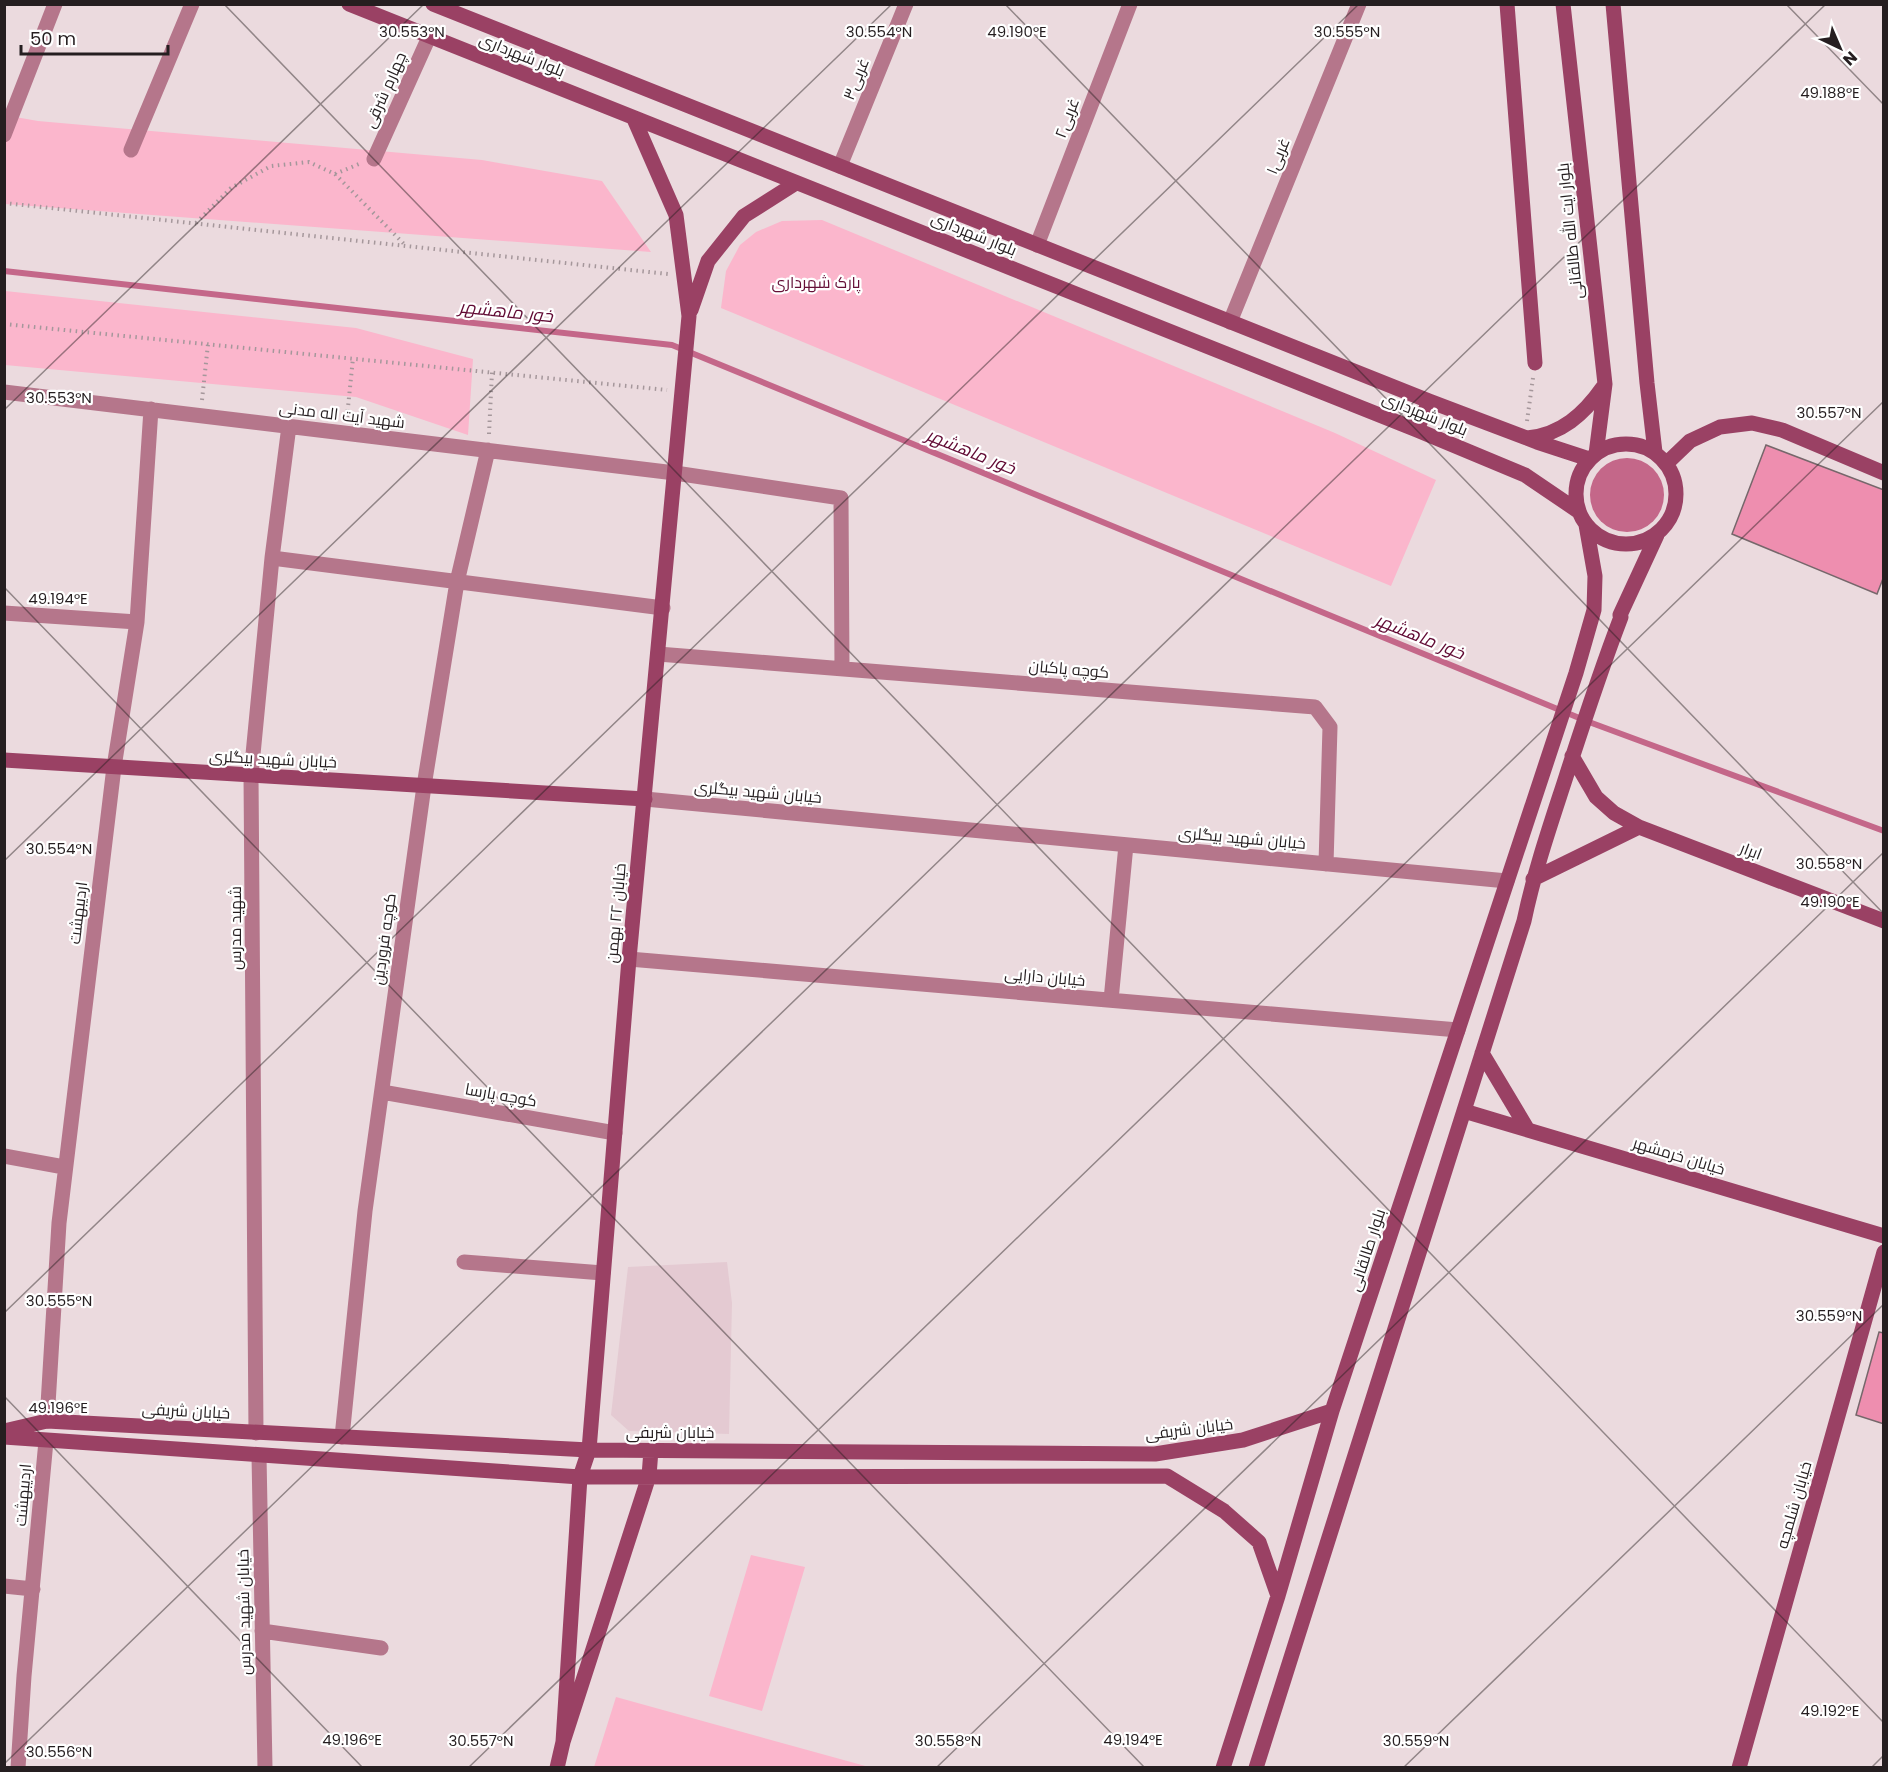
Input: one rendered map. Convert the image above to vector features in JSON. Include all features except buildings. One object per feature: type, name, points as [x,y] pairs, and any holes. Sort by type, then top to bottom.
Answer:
[{"type":"main road","name":"بلوار شهرداری","points":[[349,4],[1417,430],[1525,475],[1578,511]]},
{"type":"main road","name":"بلوار شهرداری","points":[[433,4],[1525,438],[1593,457]]},
{"type":"main road","points":[[1507,4],[1535,363]]},
{"type":"main road","name":"بلوار ایت الله طالقانی","points":[[1563,4],[1605,384],[1593,457]]},
{"type":"main road","points":[[1256,1767],[1524,921],[1533,879],[1597,681],[1620,615],[1657,535],[1668,523],[1675,509],[1677,493],[1674,477],[1661,458],[1647,383],[1613,4]]},
{"type":"main road","points":[[634,119],[676,215],[689,316]]},
{"type":"main road","points":[[689,316],[708,261],[715,252],[744,216],[796,183]]},
{"type":"main road","name":"خیابان ۲۲ بهمن","points":[[563,1742],[580,1477],[589,1450],[629,959],[689,316]]},
{"type":"main road","points":[[1525,438],[1544,436],[1566,424],[1588,408],[1605,384]]},
{"type":"main road","points":[[1417,430],[1428,400]]},
{"type":"main road","points":[[1661,458],[1720,427],[1752,423],[1782,430],[1884,473]]},
{"type":"main road","points":[[1657,535],[1643,542],[1627,545],[1612,543],[1597,536],[1586,525],[1578,511],[1575,496],[1578,480],[1593,457],[1610,446],[1625,444],[1641,446],[1661,458]]},
{"type":"main road","name":"بلوار طالقانی","points":[[1223,1767],[1278,1596],[1332,1411],[1576,674],[1594,610],[1595,576],[1586,525]]},
{"type":"main road","name":"ابرار","points":[[1573,755],[1596,797],[1614,813],[1639,827],[1884,921]]},
{"type":"main road","name":"خیابان شهید بیگلری","points":[[4,760],[645,799]]},
{"type":"main road","points":[[1533,879],[1639,827]]},
{"type":"main road","points":[[1482,1053],[1528,1130]]},
{"type":"main road","name":"خیابان خرمشهر","points":[[1464,1111],[1884,1236]]},
{"type":"main road","name":"خیابان شلمچه","points":[[1739,1767],[1884,1252]]},
{"type":"main road","name":"خیابان شریفی","points":[[4,1431],[47,1421],[589,1450],[1155,1454],[1243,1440],[1332,1411]]},
{"type":"main road","points":[[4,1437],[46,1442],[580,1477],[1167,1476],[1224,1511],[1259,1542],[1278,1596]]},
{"type":"main road","points":[[557,1767],[563,1742],[649,1476],[651,1450]]},
{"type":"main road","points":[[989,1452],[990,1476]]},
{"type":"street","points":[[4,135],[55,4]]},
{"type":"street","points":[[131,150],[192,4]]},
{"type":"street","name":"۳غربی","points":[[840,166],[906,4]]},
{"type":"street","name":"۲غربی","points":[[1037,245],[1130,4]]},
{"type":"street","name":"۱غربی","points":[[1230,322],[1359,4]]},
{"type":"street","name":"چهارم شرقی","points":[[374,159],[429,37]]},
{"type":"street","name":"شهید آیت اله مدنی","points":[[4,392],[675,473],[841,498],[842,669]]},
{"type":"street","name":"اردیبهشت","points":[[47,1421],[64,1167],[114,767],[137,622],[151,410]]},
{"type":"street","name":"شهید مدرس","points":[[256,1433],[251,775],[272,558],[289,426]]},
{"type":"street","name":"کوچه فروردین","points":[[342,1437],[365,1211],[424,786],[457,582],[488,450]]},
{"type":"street","points":[[272,558],[663,608]]},
{"type":"street","points":[[4,613],[137,622]]},
{"type":"street","name":"کوچه پاکبان","points":[[658,654],[1315,707],[1330,727],[1326,864]]},
{"type":"street","name":"خیابان شهید بیگلری","points":[[645,799],[1507,881]]},
{"type":"street","points":[[1111,1000],[1126,845]]},
{"type":"street","name":"خیابان دارایی","points":[[629,959],[1458,1030]]},
{"type":"street","name":"کوچه پارسا","points":[[382,1092],[615,1133]]},
{"type":"street","points":[[4,1156],[64,1167]]},
{"type":"street","points":[[464,1262],[603,1273]]},
{"type":"street","name":"اردیبهشت","points":[[18,1767],[46,1442]]},
{"type":"street","name":"خیابان شهید مدرس","points":[[260,1456],[265,1767]]},
{"type":"street","points":[[4,1586],[33,1589]]},
{"type":"street","points":[[262,1631],[381,1648]]},
{"type":"path","points":[[335,174],[374,159]]},
{"type":"path","points":[[195,223],[231,188],[271,166],[309,162],[335,174],[406,246]]},
{"type":"path","points":[[4,203],[684,276]]},
{"type":"path","points":[[4,324],[492,372],[684,386]]},
{"type":"path","points":[[200,415],[208,344]]},
{"type":"path","points":[[346,433],[353,358]]},
{"type":"path","points":[[1525,438],[1535,363]]},
{"type":"path","points":[[488,450],[492,372]]},
{"type":"shaded area","points":[[1620,458],[1634,458],[1648,464],[1658,474],[1664,488],[1664,502],[1658,516],[1648,526],[1634,532],[1620,532],[1606,526],[1596,516],[1590,502],[1590,488],[1596,474],[1606,464]]},
{"type":"shaded area","points":[[727,1262],[732,1303],[729,1434],[629,1431],[611,1415],[628,1267]]},
{"type":"green space","points":[[4,115],[38,121],[482,160],[602,181],[651,252],[5,204]]},
{"type":"green space","name":"پارک شهرداری","points":[[822,220],[1335,433],[1436,480],[1391,586],[721,308],[726,271],[740,245],[756,232],[782,221]]},
{"type":"green space","points":[[5,291],[356,328],[473,359],[468,435],[356,397],[5,365]]},
{"type":"green space","points":[[751,1555],[805,1567],[762,1711],[709,1696]]},
{"type":"green space","points":[[616,1697],[869,1767],[594,1767]]},
{"type":"waterway","name":"خور ماهشهر","points":[[4,271],[672,345],[1589,722],[1884,831]]}]
